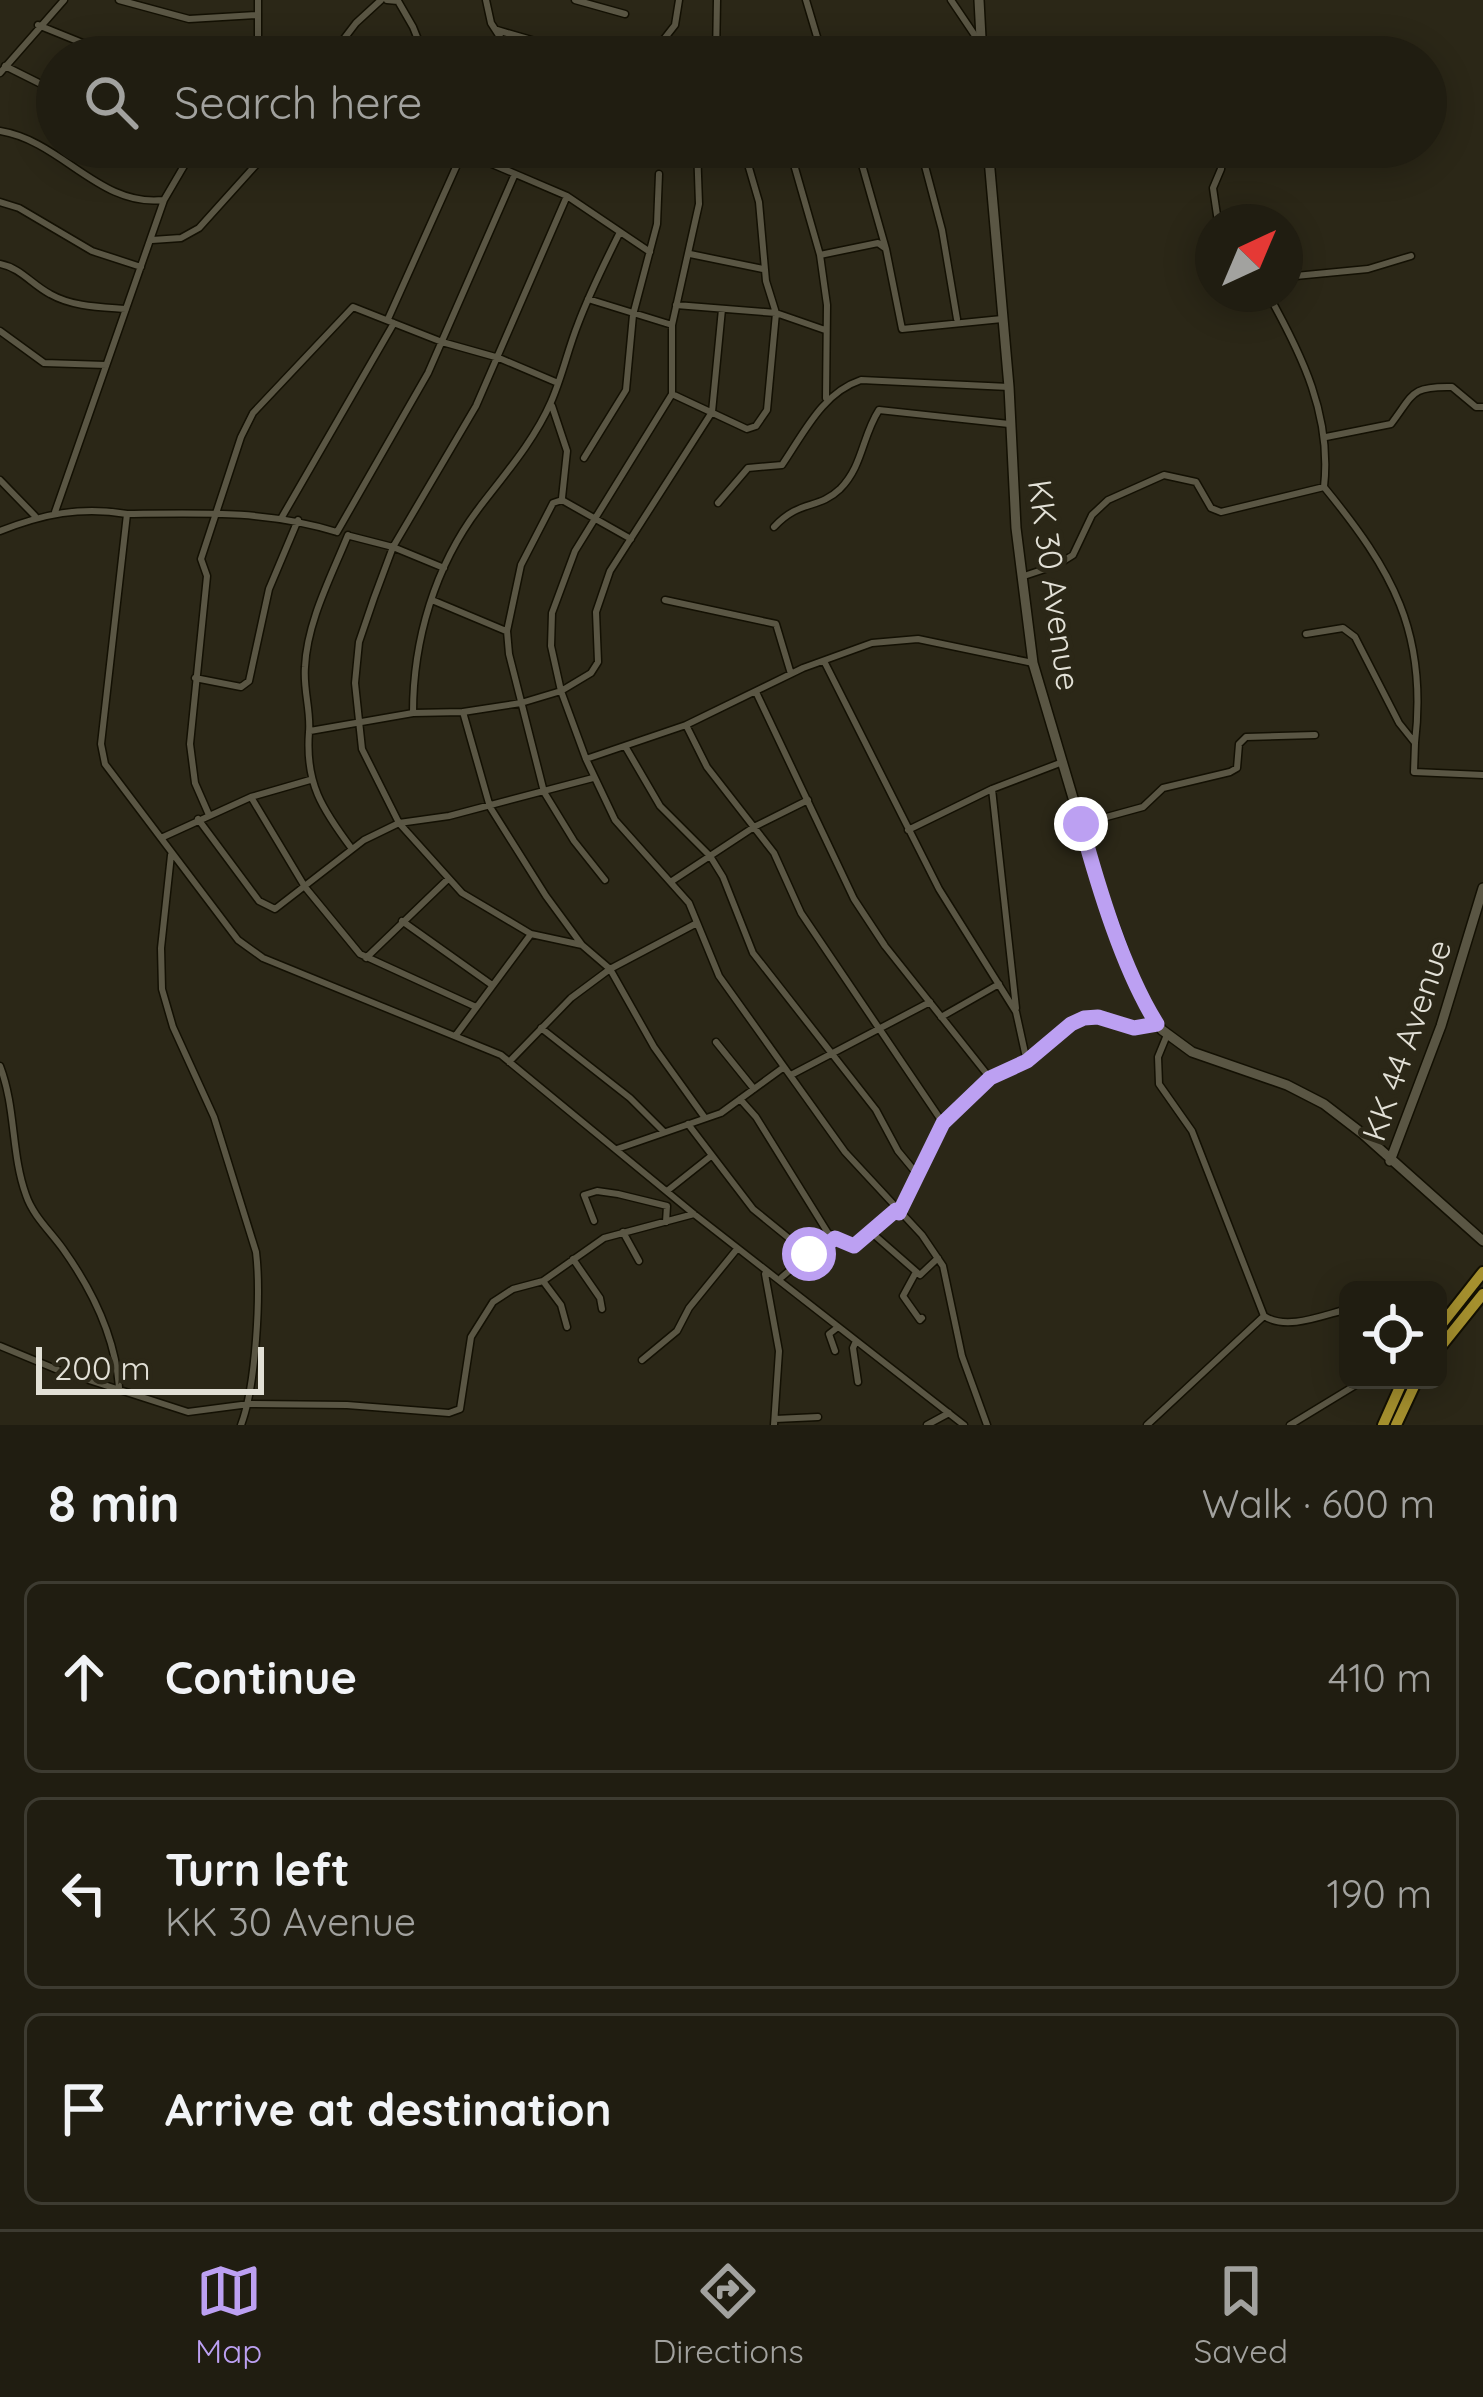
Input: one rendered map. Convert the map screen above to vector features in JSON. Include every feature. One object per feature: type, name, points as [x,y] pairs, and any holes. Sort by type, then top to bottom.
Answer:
[{"type":"highway","points":[[1447,1317],[1483,1272]]},
{"type":"highway","points":[[1447,1339],[1483,1294]]},
{"type":"highway","points":[[1383,1425],[1399,1389]]},
{"type":"highway","points":[[1396,1425],[1413,1389]]},
{"type":"main road","points":[[979,0],[981,36]]},
{"type":"main road","name":"KK 30 Avenue","points":[[990,168],[1021,577],[1033,663],[1096,879],[1142,999],[1167,1035],[1208,1060],[1307,1094],[1352,1125],[1390,1161]]},
{"type":"main road","name":"KK 44 Avenue","points":[[1483,888],[1441,1026],[1390,1161],[1483,1241]]},
{"type":"street","points":[[36,83],[3,70],[64,0]]},
{"type":"street","points":[[119,0],[189,19],[258,15]]},
{"type":"street","points":[[258,0],[258,36]]},
{"type":"street","points":[[346,36],[384,0],[398,1],[417,36]]},
{"type":"street","points":[[485,0],[500,36]]},
{"type":"street","points":[[575,0],[625,14]]},
{"type":"street","points":[[666,36],[675,25],[679,0]]},
{"type":"street","points":[[716,36],[717,0]]},
{"type":"street","points":[[806,0],[817,36]]},
{"type":"street","points":[[951,0],[973,36]]},
{"type":"street","points":[[38,25],[65,36]]},
{"type":"street","points":[[497,31],[515,36]]},
{"type":"street","points":[[0,131],[36,141]]},
{"type":"street","points":[[77,168],[119,196],[139,203],[164,200]]},
{"type":"street","points":[[56,512],[164,200],[182,168]]},
{"type":"street","points":[[150,240],[181,238],[199,228],[253,168]]},
{"type":"street","points":[[282,518],[391,321],[456,168]]},
{"type":"street","points":[[499,168],[567,196],[650,252]]},
{"type":"street","points":[[698,168],[699,204],[672,325],[672,394],[575,551],[552,613],[551,646],[561,692],[615,820],[689,903],[719,976],[845,1152],[938,1258],[954,1307],[962,1356],[987,1425]]},
{"type":"street","points":[[672,394],[752,429],[767,410],[776,313],[749,168]]},
{"type":"street","points":[[795,168],[820,255],[827,331],[826,401]]},
{"type":"street","points":[[863,168],[902,328],[1002,319]]},
{"type":"street","points":[[926,168],[957,320]]},
{"type":"street","points":[[1215,204],[1213,188],[1221,168]]},
{"type":"street","points":[[584,458],[626,390],[633,316],[657,224],[659,174]]},
{"type":"street","points":[[337,532],[412,406],[514,176]]},
{"type":"street","points":[[567,196],[476,406],[393,547],[359,642],[355,683],[362,749],[399,823],[462,893],[531,934],[582,945]]},
{"type":"street","points":[[0,202],[92,250],[141,266]]},
{"type":"street","points":[[413,713],[416,658],[444,568],[466,527],[513,466],[551,403],[588,299],[620,232]]},
{"type":"street","points":[[820,255],[878,243],[886,249]]},
{"type":"street","points":[[690,254],[765,269]]},
{"type":"street","points":[[1303,275],[1368,269],[1412,256]]},
{"type":"street","points":[[0,264],[19,270],[38,287],[71,304],[126,309]]},
{"type":"street","points":[[588,299],[672,325]]},
{"type":"street","points":[[676,305],[776,313],[827,331]]},
{"type":"street","points":[[209,815],[190,764],[194,678],[207,576],[201,559],[241,437],[263,400],[348,310],[357,307],[558,383]]},
{"type":"street","points":[[310,731],[413,713],[463,712],[521,703],[583,680],[598,662],[596,612],[610,571],[712,412],[722,309]]},
{"type":"street","points":[[1277,312],[1302,359],[1326,437],[1324,487],[1386,569],[1406,614],[1418,691],[1412,768],[1418,775],[1483,775]]},
{"type":"street","points":[[0,332],[44,363],[107,365]]},
{"type":"street","points":[[718,503],[748,468],[782,465],[826,401],[837,390],[861,380],[1009,387]]},
{"type":"street","points":[[1326,437],[1391,424],[1417,389],[1452,387],[1476,407],[1483,407]]},
{"type":"street","points":[[551,403],[567,451],[562,500]]},
{"type":"street","points":[[774,527],[796,507],[826,500],[850,478],[879,410],[1009,424]]},
{"type":"street","points":[[1021,577],[1072,555],[1098,506],[1164,475],[1196,482],[1211,508],[1221,512],[1324,487]]},
{"type":"street","points":[[0,480],[36,517]]},
{"type":"street","points":[[605,880],[544,792],[507,632],[521,565],[554,502],[562,500],[631,539]]},
{"type":"street","points":[[0,531],[56,512],[94,508],[127,514],[282,518],[393,547],[444,568]]},
{"type":"street","points":[[127,514],[101,743],[105,764],[219,917],[249,949],[381,1008],[493,1050],[737,1249],[964,1425]]},
{"type":"street","points":[[194,678],[241,687],[249,681],[269,589],[298,520]]},
{"type":"street","points":[[348,535],[320,605],[305,661],[304,693],[310,780],[352,849]]},
{"type":"street","points":[[432,600],[507,632]]},
{"type":"street","points":[[665,600],[776,624],[791,674]]},
{"type":"street","points":[[1306,634],[1334,629],[1350,632],[1370,661],[1399,724],[1415,743]]},
{"type":"street","points":[[586,759],[686,724],[859,647],[903,638],[928,640],[987,657],[1033,663]]},
{"type":"street","points":[[824,661],[908,830],[1016,1012]]},
{"type":"street","points":[[756,692],[854,899],[885,946],[990,1078]]},
{"type":"street","points":[[463,712],[490,806],[582,945],[610,969],[645,1033],[705,1118]]},
{"type":"street","points":[[686,724],[707,767],[773,853],[801,913],[943,1123]]},
{"type":"street","points":[[1081,824],[1143,807],[1163,788],[1230,772],[1237,768],[1239,743],[1246,737],[1316,735]]},
{"type":"street","points":[[625,746],[660,806],[710,856],[731,893],[753,953],[876,1110],[917,1174]]},
{"type":"street","points":[[908,830],[992,788],[1060,763]]},
{"type":"street","points":[[198,819],[267,908],[283,905],[352,849],[399,823],[490,806],[594,778]]},
{"type":"street","points":[[161,838],[251,797],[310,780]]},
{"type":"street","points":[[992,788],[1016,1012],[1027,1061]]},
{"type":"street","points":[[251,797],[305,887],[366,958],[476,1007]]},
{"type":"street","points":[[672,881],[754,827],[808,800]]},
{"type":"street","points":[[171,852],[161,948],[162,989],[173,1027],[214,1118],[259,1274],[249,1405],[241,1425]]},
{"type":"street","points":[[366,958],[448,878]]},
{"type":"street","points":[[402,921],[492,985]]},
{"type":"street","points":[[509,1062],[610,969],[697,923]]},
{"type":"street","points":[[456,1035],[531,934]]},
{"type":"street","points":[[941,1017],[999,984]]},
{"type":"street","points":[[791,1076],[930,1001]]},
{"type":"street","points":[[740,1099],[820,1222],[835,1238],[854,1246],[897,1211],[943,1123],[990,1078],[1027,1061],[1084,1018],[1098,1017],[1134,1028],[1157,1024]]},
{"type":"street","points":[[541,1028],[630,1098],[664,1132]]},
{"type":"street","points":[[1167,1035],[1158,1057],[1160,1084],[1192,1131],[1264,1316],[1287,1323],[1339,1311]]},
{"type":"street","points":[[716,1042],[754,1089]]},
{"type":"street","points":[[0,1066],[12,1108],[23,1190],[111,1334],[118,1387]]},
{"type":"street","points":[[616,1149],[705,1118],[785,1066]]},
{"type":"street","points":[[688,1124],[753,1210],[812,1257],[835,1238]]},
{"type":"street","points":[[667,1191],[711,1156]]},
{"type":"street","points":[[594,1221],[584,1195],[597,1192],[667,1206],[666,1222]]},
{"type":"street","points":[[0,1346],[188,1412],[249,1405],[347,1405],[444,1414],[460,1409],[462,1376],[476,1324],[504,1293],[543,1282],[604,1238],[694,1214]]},
{"type":"street","points":[[623,1232],[639,1261]]},
{"type":"street","points":[[872,1233],[920,1275],[938,1258]]},
{"type":"street","points":[[642,1360],[677,1331],[689,1308],[737,1249]]},
{"type":"street","points":[[782,1277],[809,1254]]},
{"type":"street","points":[[574,1259],[602,1309]]},
{"type":"street","points":[[765,1271],[779,1352],[774,1422],[818,1417]]},
{"type":"street","points":[[916,1272],[903,1296],[922,1318]]},
{"type":"street","points":[[543,1282],[561,1305],[567,1327]]},
{"type":"street","points":[[1147,1425],[1264,1316]]},
{"type":"street","points":[[835,1351],[829,1334],[838,1327]]},
{"type":"street","points":[[856,1341],[858,1382]]},
{"type":"street","points":[[1290,1425],[1349,1389]]},
{"type":"street","points":[[927,1425],[949,1413]]},
{"type":"route","points":[[809,1254],[812,1257],[835,1238],[854,1246],[896,1210],[899,1213],[943,1123],[957,1106],[990,1078],[1027,1061],[1071,1024],[1098,1017],[1134,1028],[1157,1024],[1142,999],[1096,879],[1081,824]]}]
